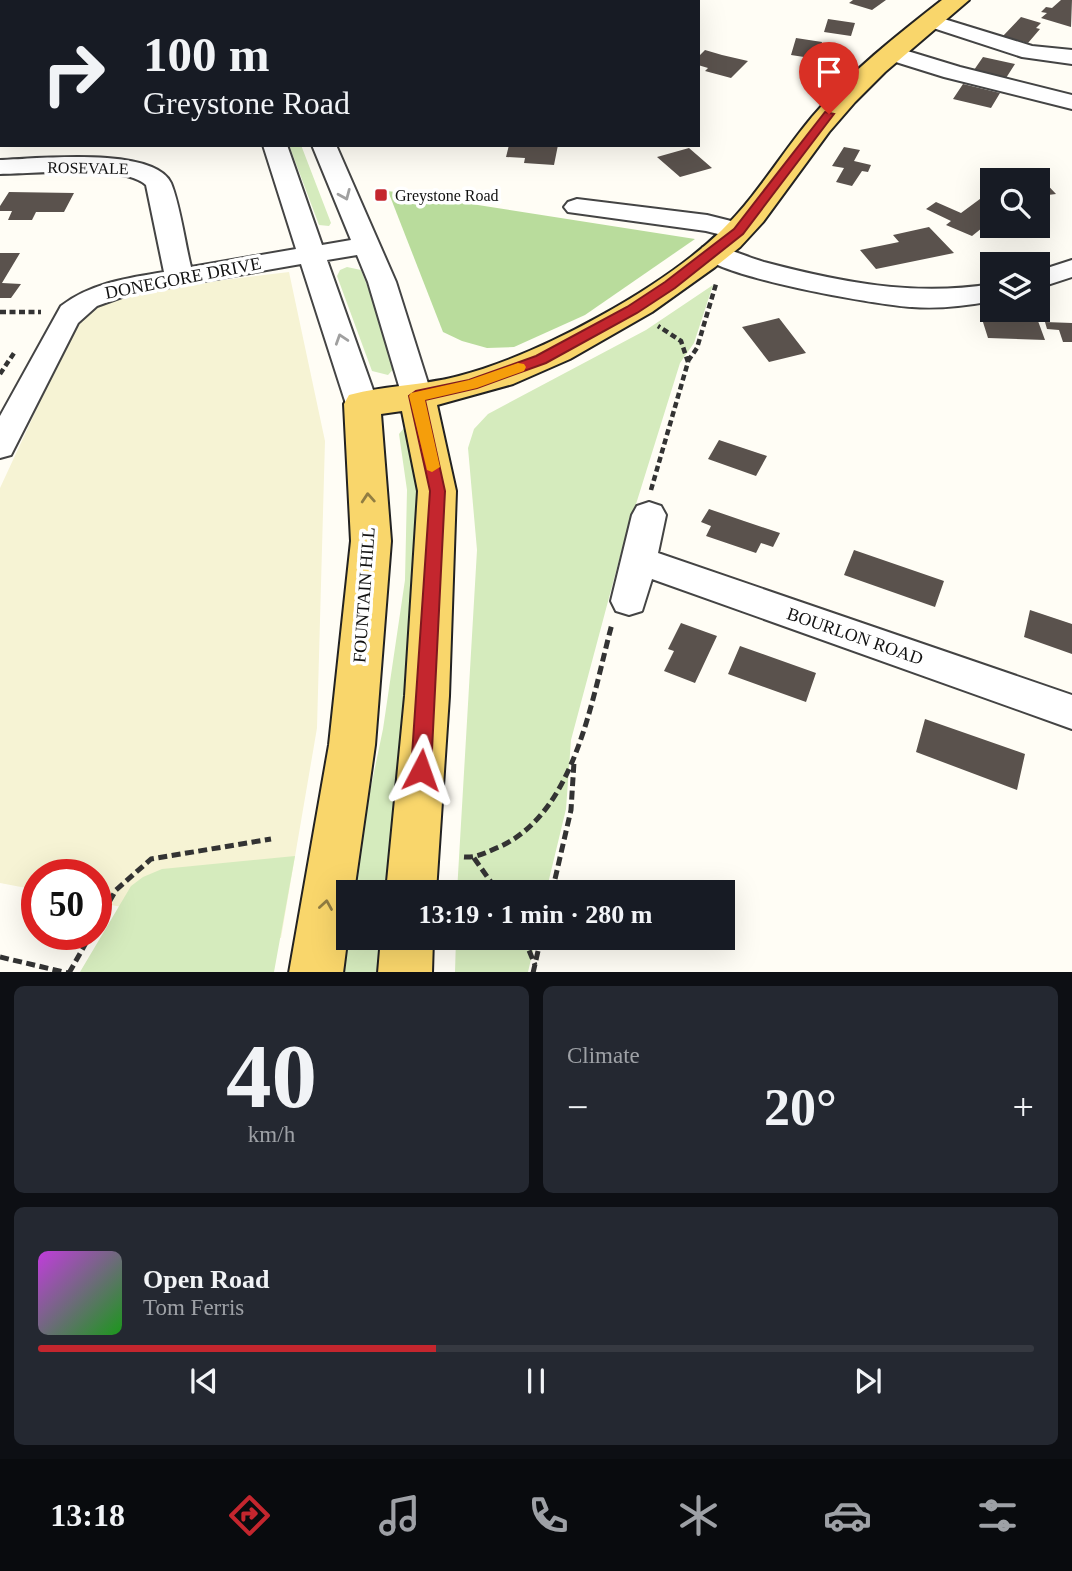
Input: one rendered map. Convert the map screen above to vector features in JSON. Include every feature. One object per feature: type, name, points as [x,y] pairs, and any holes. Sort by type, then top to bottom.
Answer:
[{"type":"main road","points":[[362,404],[472,384],[541,359],[632,310],[710,256],[738,232],[829,114],[891,53],[957,0]]},
{"type":"main road","points":[[412,880],[427,696],[438,491],[416,396]]},
{"type":"main road","name":"FOUNTAIN HILL","points":[[316,972],[352,745],[371,541],[362,404]]},
{"type":"main road","points":[[405,972],[406,950]]},
{"type":"street","points":[[931,21],[1030,52],[1072,57]]},
{"type":"street","points":[[891,53],[952,72],[1072,102]]},
{"type":"street","name":"FOUNTAIN HILL","points":[[276,147],[362,404]]},
{"type":"street","points":[[325,147],[382,282],[416,396]]},
{"type":"street","name":"ROSEVALE","points":[[0,167],[114,166],[149,172],[158,183],[179,276]]},
{"type":"street","points":[[577,206],[707,223],[738,232]]},
{"type":"street","name":"DONEGORE DRIVE","points":[[71,312],[86,300],[108,291],[179,276],[367,245]]},
{"type":"street","points":[[710,256],[867,294],[923,299],[980,295]]},
{"type":"street","points":[[1050,272],[1071,258]]},
{"type":"street","points":[[0,447],[71,312]]},
{"type":"street","points":[[629,601],[649,515]]},
{"type":"street","name":"BOURLON ROAD","points":[[638,560],[1072,712]]},
{"type":"path","points":[[649,515],[647,502],[688,362],[697,348],[717,286],[710,256]]},
{"type":"path","points":[[632,310],[681,341],[688,362]]},
{"type":"path","points":[[0,312],[71,312]]},
{"type":"path","points":[[555,880],[571,810],[575,761],[612,622],[629,601]]},
{"type":"path","points":[[464,857],[474,858],[517,839],[543,811],[575,761]]},
{"type":"path","points":[[112,897],[116,890],[150,859],[271,839]]},
{"type":"path","points":[[474,858],[490,880]]},
{"type":"path","points":[[0,957],[69,972],[82,950]]},
{"type":"path","points":[[528,950],[534,969]]},
{"type":"path","points":[[534,969],[538,950]]},
{"type":"shaded area","points":[[289,272],[325,441],[317,728],[281,938],[112,905],[112,859],[21,859],[21,887],[0,883],[0,488],[83,309],[120,293]]},
{"type":"green space","points":[[290,147],[302,147],[331,223],[329,226],[319,225]]},
{"type":"green space","points":[[388,191],[695,239],[585,315],[514,347],[487,348],[443,332]]},
{"type":"green space","points":[[347,267],[361,270],[398,364],[388,375],[372,371],[337,276],[340,270]]},
{"type":"green space","points":[[713,285],[694,343],[680,363],[622,549],[571,740],[566,809],[549,880],[458,880],[477,550],[468,448],[474,429],[488,414],[646,330]]},
{"type":"green space","points":[[404,428],[409,430],[418,487],[419,570],[387,880],[352,880],[383,729],[405,580],[407,490],[399,434]]},
{"type":"green space","points":[[295,856],[274,972],[80,972],[93,950],[112,950],[112,918],[131,886],[143,877],[162,869]]},
{"type":"green space","points":[[341,950],[380,950],[377,972],[338,972]]},
{"type":"green space","points":[[456,950],[533,950],[528,972],[455,972]]},
{"type":"building","points":[[853,0],[886,0],[872,10],[849,3]]},
{"type":"building","points":[[1061,0],[1072,0],[1071,27],[1041,18],[1047,13],[1041,12],[1046,7],[1052,8]]},
{"type":"building","points":[[1021,17],[1041,23],[1036,28],[1040,29],[1028,43],[1003,36]]},
{"type":"building","points":[[828,19],[855,23],[851,36],[824,32]]},
{"type":"building","points":[[796,38],[822,42],[821,47],[828,48],[826,55],[819,54],[817,59],[791,55]]},
{"type":"building","points":[[705,50],[748,61],[731,78],[705,71],[708,68],[700,66],[700,55]]},
{"type":"building","points":[[983,57],[1015,64],[1006,78],[974,70]]},
{"type":"building","points":[[963,84],[1000,93],[991,108],[953,99]]},
{"type":"building","points":[[508,147],[558,147],[554,165],[524,163],[525,158],[506,157]]},
{"type":"building","points":[[844,147],[860,150],[854,161],[871,165],[868,172],[862,171],[852,186],[836,182],[844,168],[832,166]]},
{"type":"building","points":[[689,148],[712,168],[680,177],[657,157]]},
{"type":"building","points":[[9,192],[74,193],[64,212],[36,212],[32,220],[8,220],[12,211],[0,211],[0,206]]},
{"type":"building","points":[[980,199],[980,230],[972,236],[946,225],[951,221],[926,209],[936,202],[961,213]]},
{"type":"building","points":[[929,227],[954,253],[876,269],[860,250],[899,242],[893,235]]},
{"type":"building","points":[[0,253],[20,253],[2,283],[21,284],[11,298],[0,298]]},
{"type":"building","points":[[779,318],[806,353],[769,362],[742,327]]},
{"type":"building","points":[[983,322],[1038,322],[1045,340],[988,338]]},
{"type":"building","points":[[1045,322],[1072,323],[1072,342],[1063,342],[1059,330],[1047,329]]},
{"type":"building","points":[[719,440],[767,456],[756,476],[708,459]]},
{"type":"building","points":[[709,509],[780,533],[773,547],[761,543],[756,553],[706,536],[711,526],[701,522]]},
{"type":"building","points":[[854,550],[944,581],[935,607],[844,575]]},
{"type":"building","points":[[1030,610],[1072,624],[1072,654],[1024,637]]},
{"type":"building","points":[[681,623],[717,636],[695,683],[664,671],[674,651],[668,649]]},
{"type":"building","points":[[740,646],[816,673],[806,702],[728,674]]},
{"type":"building","points":[[925,719],[1025,754],[1017,790],[916,752]]},
{"type":"slow traffic","points":[[432,467],[416,396],[472,384],[518,367]]},
{"type":"place","name":"Greystone Road","points":[[381,195]]},
{"type":"route","points":[[421,770],[438,491],[416,396],[472,384],[541,359],[632,310],[670,285],[738,232],[829,114]]}]
